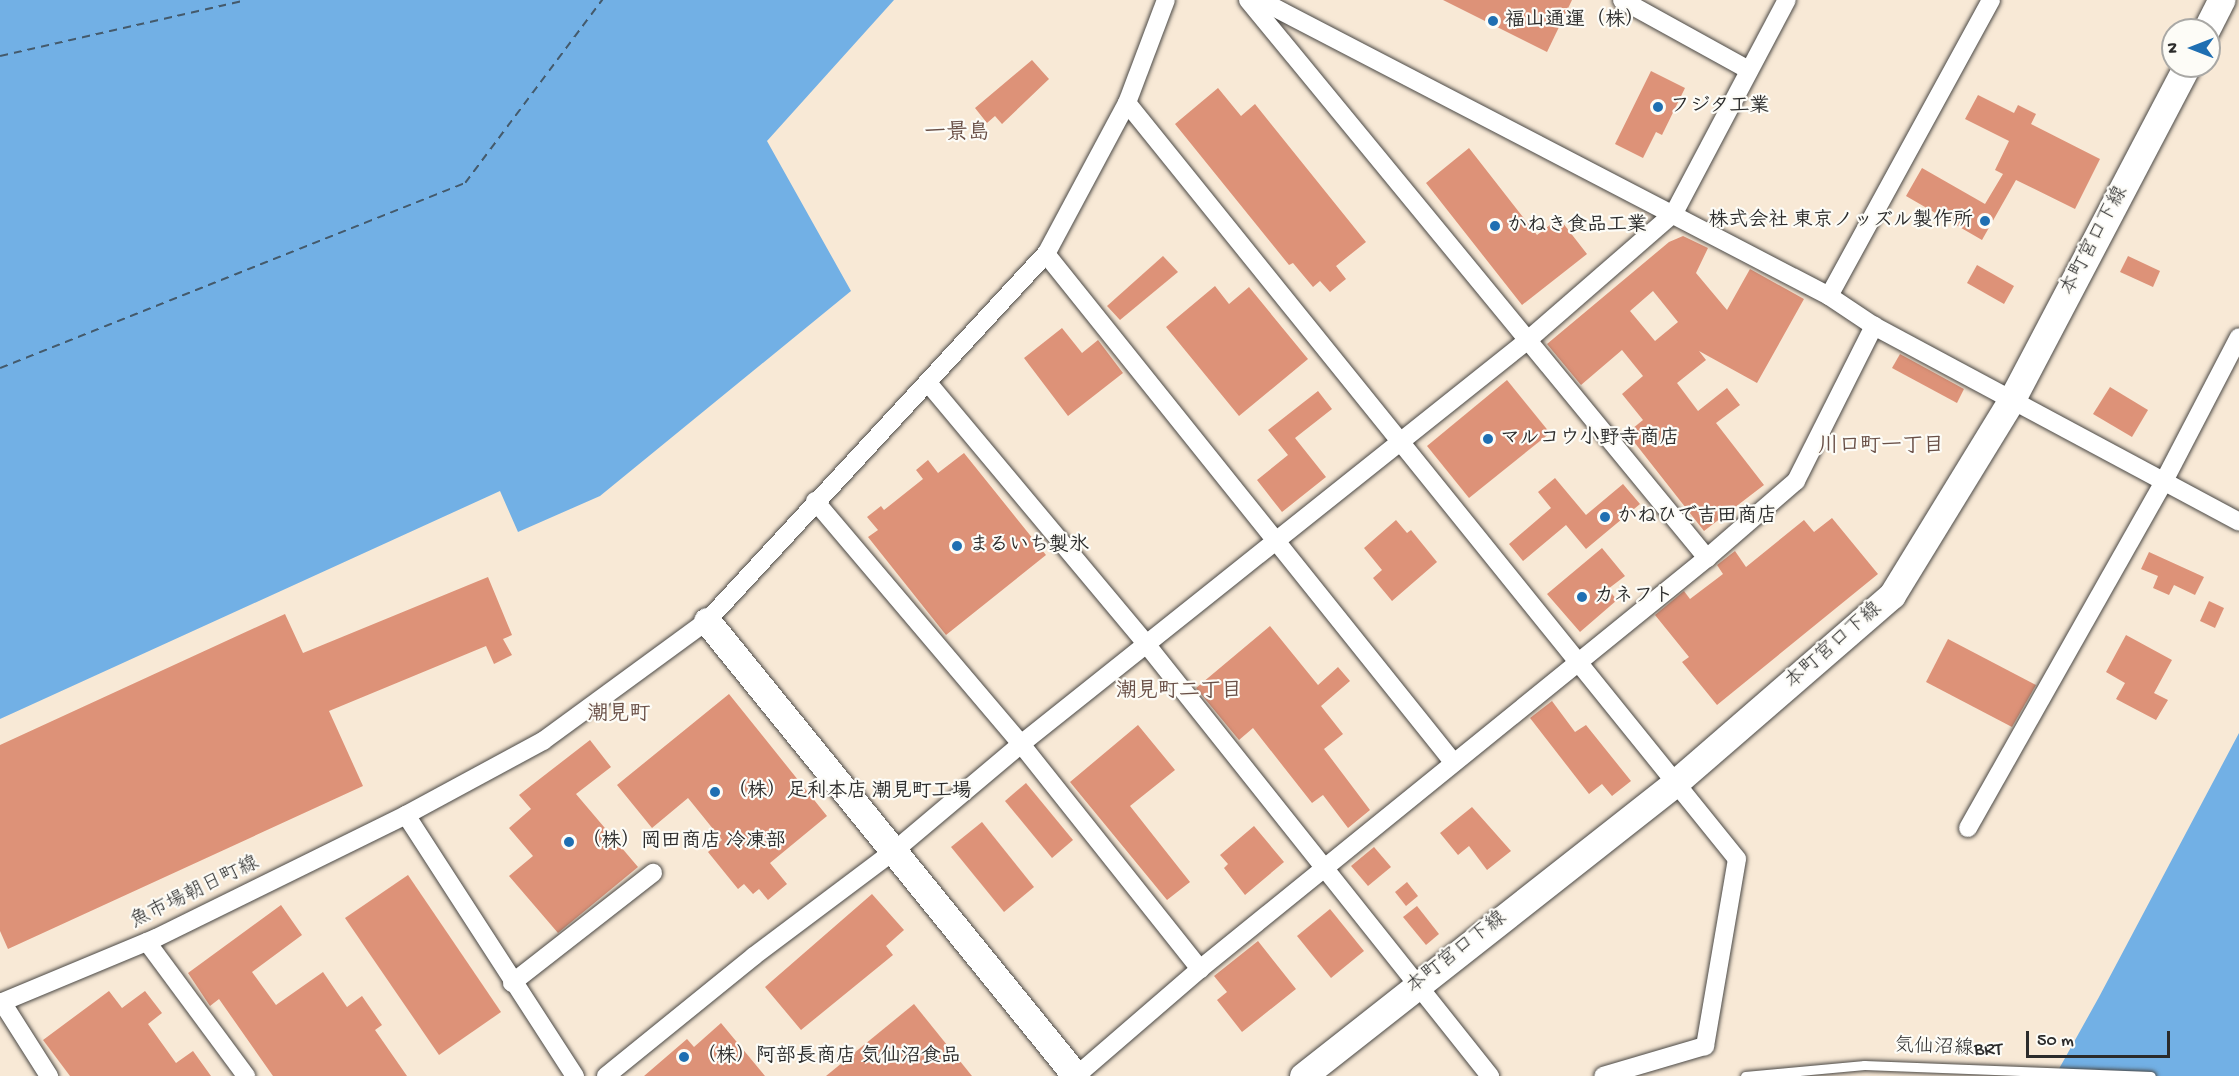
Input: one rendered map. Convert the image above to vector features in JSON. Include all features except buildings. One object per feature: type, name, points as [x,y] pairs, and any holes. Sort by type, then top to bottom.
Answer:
[{"type":"street","name":"魚市場朝日町線","points":[[1,1003],[147,942],[406,815],[543,741],[707,621],[815,501],[929,384],[1046,254],[1127,103],[1166,0]]},
{"type":"street","points":[[1248,0],[1707,558]]},
{"type":"street","points":[[1260,0],[1674,213],[1829,296],[1874,326],[2011,401],[2239,522]]},
{"type":"street","points":[[1623,0],[1749,70]]},
{"type":"street","points":[[606,1076],[754,956],[894,851],[1021,744],[1528,340],[1674,213],[1787,0]]},
{"type":"street","points":[[1829,296],[1991,0]]},
{"type":"street","points":[[2212,18],[2221,0]]},
{"type":"street","name":"本町宮口下線","points":[[1303,1076],[1416,984],[1675,783],[1892,595],[2011,401],[2181,78]]},
{"type":"street","points":[[1127,103],[1737,859],[1706,1046],[1603,1076]]},
{"type":"street","points":[[1046,254],[1277,539],[1454,763]]},
{"type":"street","points":[[707,621],[1076,1076],[1200,969],[1579,663],[1707,558],[1796,481],[1874,326]]},
{"type":"street","points":[[1968,828],[2164,481],[2239,337]]},
{"type":"street","points":[[929,384],[1147,645],[1490,1076]]},
{"type":"street","points":[[815,501],[1021,744],[1200,969]]},
{"type":"street","points":[[406,815],[512,983],[575,1076]]},
{"type":"street","points":[[512,983],[653,873]]},
{"type":"street","points":[[147,942],[246,1076]]},
{"type":"street","points":[[1,1003],[49,1076]]},
{"type":"lane","name":"気仙沼線BRT","points":[[1745,1076],[1864,1065],[2151,1076]]},
{"type":"water","points":[[0,0],[894,0],[767,141],[851,291],[600,496],[518,532],[500,491],[0,719]]},
{"type":"water","points":[[2239,733],[2239,1076],[2055,1076],[2099,997]]},
{"type":"ferry route","points":[[0,56],[246,0]]},
{"type":"ferry route","points":[[0,368],[465,183],[602,0]]},
{"type":"place","name":"福山通運（株）","points":[[1493,21]]},
{"type":"place","name":"フジタ工業","points":[[1658,107]]},
{"type":"place","name":"株式会社 東京ノッズル製作所","points":[[1985,221]]},
{"type":"place","name":"かねき食品工業","points":[[1495,226]]},
{"type":"place","name":"マルコウ小野寺商店","points":[[1488,439]]},
{"type":"place","name":"かねひで吉田商店","points":[[1605,517]]},
{"type":"place","name":"まるいち製氷","points":[[957,546]]},
{"type":"place","name":"カネフト","points":[[1582,597]]},
{"type":"place","name":"（株）足利本店 潮見町工場","points":[[715,792]]},
{"type":"place","name":"（株）岡田商店 冷凍部","points":[[569,842]]},
{"type":"place","name":"（株）阿部長商店 気仙沼食品","points":[[684,1057]]},
{"type":"district","name":"一景島","points":[[957,135]]},
{"type":"district","name":"川口町一丁目","points":[[1881,448]]},
{"type":"district","name":"潮見町二丁目","points":[[1179,693]]},
{"type":"district","name":"潮見町","points":[[619,716]]}]
